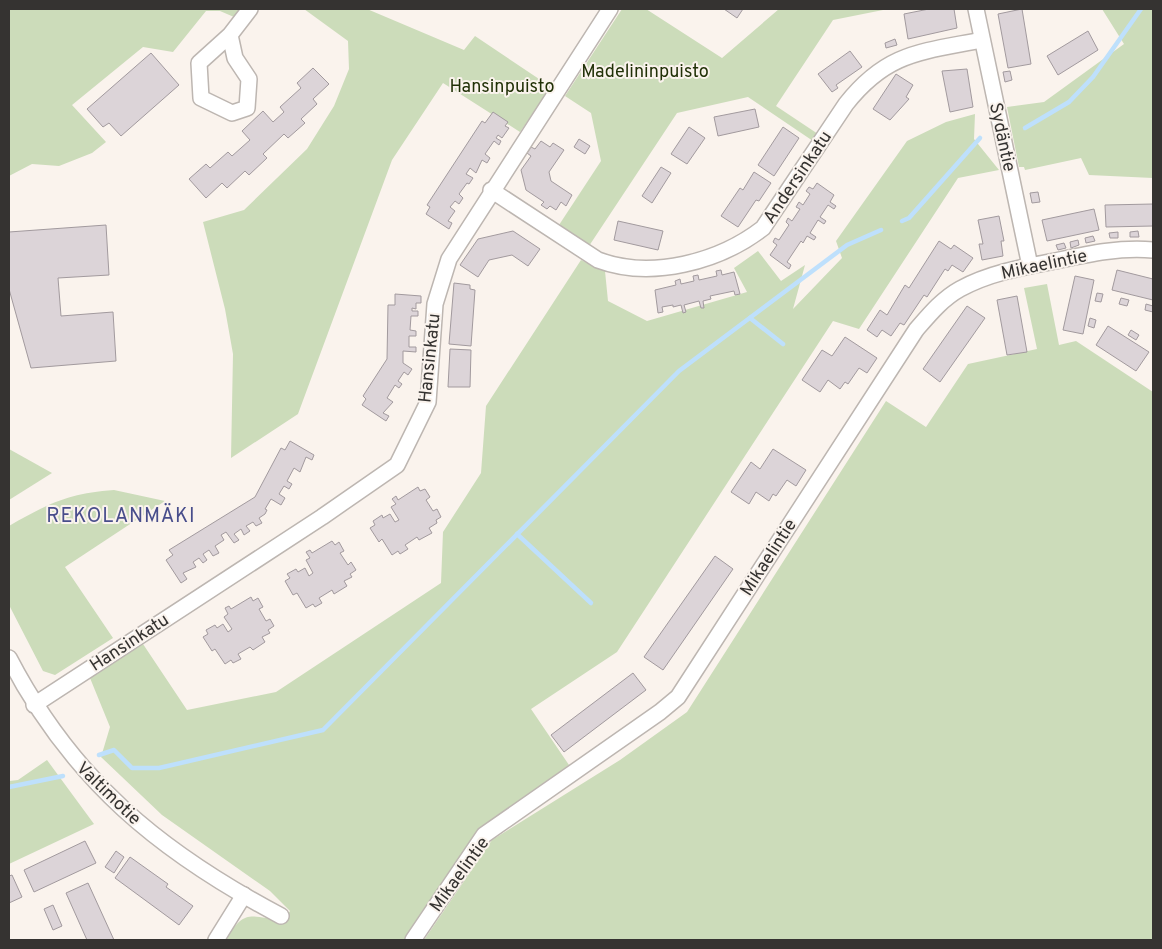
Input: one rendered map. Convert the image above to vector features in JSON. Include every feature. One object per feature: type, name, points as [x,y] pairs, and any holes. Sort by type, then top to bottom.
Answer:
[{"type":"street","points":[[230,35],[235,58],[249,79],[247,108],[232,113],[202,98],[199,63],[230,35],[250,9]]},
{"type":"street","name":"Hansinkatu","points":[[34,705],[322,517],[397,465],[428,402],[435,304],[449,259],[491,190],[610,9]]},
{"type":"street","name":"Sydäntie","points":[[976,9],[1030,266]]},
{"type":"street","name":"Andersinkatu","points":[[491,190],[598,260],[618,268],[648,269],[719,255],[745,242],[763,228],[860,85],[881,68],[898,59],[916,53],[982,40]]},
{"type":"street","name":"Mikaelintie","points":[[413,940],[484,835],[660,712],[678,696],[916,330],[932,310],[959,289],[976,281],[1030,266],[1105,251],[1132,248],[1153,250]]},
{"type":"street","name":"Valtimotie","points":[[9,658],[34,705],[70,755],[127,814],[175,852],[244,896],[281,916]]},
{"type":"street","points":[[216,940],[244,896]]},
{"type":"green space","points":[[9,9],[241,9],[234,17],[220,11],[206,11],[173,52],[143,47],[72,105],[106,142],[92,153],[59,166],[32,164],[9,176]]},
{"type":"green space","name":"Hansinpuisto","points":[[304,9],[367,9],[464,50],[475,36],[551,87],[520,132],[443,83],[392,160],[298,414],[231,458],[233,354],[225,309],[203,222],[244,210],[307,149],[334,106],[349,69],[348,41]]},
{"type":"green space","name":"Madelininpuisto","points":[[622,9],[646,9],[722,58],[779,9],[888,9],[833,20],[776,106],[818,134],[813,141],[748,97],[677,113],[589,246],[559,225],[601,161],[591,113],[565,96]]},
{"type":"green space","points":[[1102,9],[1153,9],[1153,178],[1089,175],[1081,158],[1025,170],[1024,167],[1019,167],[1007,107],[1044,102],[1124,44]]},
{"type":"green space","points":[[975,114],[974,139],[999,170],[958,178],[859,329],[833,321],[617,652],[531,709],[569,765],[477,832],[406,940],[225,940],[243,919],[255,917],[283,921],[290,911],[270,891],[162,815],[101,757],[110,727],[90,678],[143,644],[187,710],[276,692],[441,583],[443,532],[481,473],[486,406],[581,260],[605,271],[608,301],[647,321],[747,292],[734,268],[758,251],[781,281],[805,265],[793,309],[842,258],[836,241],[907,141],[946,122]]},
{"type":"green space","points":[[1047,284],[1059,345],[1076,341],[1153,392],[1153,940],[424,940],[492,840],[620,760],[687,712],[886,401],[926,427],[968,364],[1037,349],[1024,288]]},
{"type":"green space","points":[[9,449],[52,473],[9,500]]},
{"type":"green space","points":[[114,490],[165,501],[65,567],[113,638],[55,675],[43,671],[9,605],[9,526],[59,501],[84,494]]},
{"type":"green space","points":[[47,760],[94,824],[9,864],[9,781],[18,780]]},
{"type":"building","points":[[724,9],[743,9],[737,18]]},
{"type":"building","points":[[929,9],[954,9],[957,28],[908,39],[904,14]]},
{"type":"building","points":[[1022,9],[1031,64],[1008,68],[998,14]]},
{"type":"building","points":[[1088,31],[1098,50],[1058,75],[1047,56]]},
{"type":"building","points":[[895,39],[897,45],[886,48],[885,43]]},
{"type":"building","points":[[850,51],[862,67],[836,85],[838,88],[832,92],[818,74]]},
{"type":"building","points":[[151,53],[179,85],[121,136],[109,123],[103,127],[87,109]]},
{"type":"building","points":[[313,68],[329,84],[313,99],[317,104],[301,119],[305,123],[288,138],[284,134],[263,154],[267,158],[249,175],[245,171],[227,188],[222,183],[206,198],[189,179],[206,164],[210,168],[228,152],[232,156],[250,140],[242,131],[263,111],[273,122],[284,112],[280,107],[301,88],[297,83]]},
{"type":"building","points":[[967,69],[973,107],[950,112],[942,71]]},
{"type":"building","points":[[1010,71],[1012,80],[1005,82],[1003,72]]},
{"type":"building","points":[[896,74],[913,85],[906,97],[909,99],[890,120],[873,109]]},
{"type":"building","points":[[755,109],[759,127],[718,136],[714,117]]},
{"type":"building","points":[[493,112],[508,122],[505,126],[509,128],[502,138],[498,135],[496,138],[501,141],[499,145],[494,141],[485,154],[490,158],[487,163],[482,160],[476,173],[470,168],[466,174],[473,178],[459,194],[463,198],[459,204],[455,201],[450,207],[455,211],[448,221],[452,223],[449,229],[426,214],[430,207],[427,205],[482,121],[485,123]]},
{"type":"building","points":[[689,127],[705,138],[687,164],[671,154]]},
{"type":"building","points":[[783,127],[799,138],[774,176],[758,165]]},
{"type":"building","points":[[579,139],[590,146],[585,154],[574,147]]},
{"type":"building","points":[[541,141],[550,147],[553,143],[564,150],[549,172],[551,181],[572,195],[566,206],[561,202],[556,210],[550,206],[547,209],[541,205],[544,202],[526,190],[521,170],[531,156],[527,153],[531,147],[535,149]]},
{"type":"building","points":[[661,167],[671,173],[652,203],[642,196]]},
{"type":"building","points":[[754,172],[771,183],[759,201],[756,200],[738,227],[721,216],[740,188],[743,190]]},
{"type":"building","points":[[817,183],[834,195],[830,202],[836,206],[834,209],[828,205],[820,217],[826,221],[824,224],[818,220],[810,233],[816,237],[814,240],[807,236],[803,243],[801,241],[787,262],[791,265],[789,269],[770,255],[777,245],[773,242],[775,238],[779,240],[789,225],[786,222],[788,218],[792,221],[800,209],[796,207],[799,202],[803,205],[810,194],[806,191],[809,187],[813,189]]},
{"type":"building","points":[[1038,192],[1040,202],[1032,203],[1030,193]]},
{"type":"building","points":[[1153,204],[1153,226],[1106,227],[1105,205]]},
{"type":"building","points":[[1094,209],[1099,230],[1047,241],[1042,220]]},
{"type":"building","points":[[999,216],[1004,241],[1001,241],[1003,256],[982,260],[979,244],[983,244],[978,220]]},
{"type":"building","points":[[618,221],[663,231],[658,250],[614,240]]},
{"type":"building","points":[[106,225],[109,275],[58,278],[61,316],[113,312],[116,361],[31,368],[9,289],[9,232]]},
{"type":"building","points":[[513,231],[540,249],[528,266],[512,255],[489,260],[478,277],[460,265],[478,239]]},
{"type":"building","points":[[1138,231],[1139,237],[1130,237],[1130,232]]},
{"type":"building","points":[[1118,232],[1118,238],[1110,238],[1109,233]]},
{"type":"building","points":[[1093,236],[1095,241],[1086,243],[1085,238]]},
{"type":"building","points":[[1078,240],[1079,245],[1071,248],[1070,242]]},
{"type":"building","points":[[939,241],[951,249],[954,245],[973,258],[963,272],[952,265],[948,271],[945,269],[927,297],[924,295],[904,325],[900,323],[891,336],[882,330],[877,337],[867,330],[880,310],[887,315],[905,285],[909,288]]},
{"type":"building","points":[[1064,243],[1066,248],[1058,250],[1056,245]]},
{"type":"building","points":[[721,270],[722,275],[734,272],[740,294],[735,295],[734,291],[710,296],[711,299],[703,301],[704,308],[701,308],[699,301],[684,305],[686,312],[683,313],[681,305],[673,307],[673,305],[662,307],[663,312],[658,313],[655,290],[676,285],[675,281],[680,279],[681,284],[694,281],[693,276],[698,275],[699,280],[717,276],[716,271]]},
{"type":"building","points":[[1117,270],[1153,279],[1153,300],[1112,290]]},
{"type":"building","points":[[1075,276],[1094,280],[1083,334],[1063,330]]},
{"type":"building","points":[[454,283],[470,285],[470,289],[475,290],[471,346],[449,344]]},
{"type":"building","points":[[1097,293],[1103,294],[1101,302],[1095,301]]},
{"type":"building","points":[[395,294],[421,296],[421,303],[416,303],[416,309],[412,308],[412,311],[418,311],[418,316],[411,316],[410,330],[416,331],[416,336],[409,336],[409,347],[416,347],[416,352],[403,351],[403,363],[412,369],[408,375],[404,372],[398,381],[402,384],[399,388],[395,385],[387,398],[393,402],[383,413],[389,416],[386,421],[362,405],[366,399],[363,396],[387,359],[388,305],[395,305]]},
{"type":"building","points":[[1017,296],[1027,352],[1007,355],[997,300]]},
{"type":"building","points":[[1121,298],[1129,300],[1127,306],[1119,304]]},
{"type":"building","points":[[1146,304],[1153,306],[1153,312],[1145,310]]},
{"type":"building","points":[[967,306],[985,318],[940,382],[923,369]]},
{"type":"building","points":[[1090,318],[1096,320],[1094,328],[1088,326]]},
{"type":"building","points":[[1108,326],[1149,352],[1136,371],[1096,345]]},
{"type":"building","points":[[1131,330],[1139,335],[1136,340],[1128,335]]},
{"type":"building","points":[[845,337],[877,358],[867,373],[859,368],[848,384],[845,382],[840,389],[828,380],[820,392],[802,380],[822,350],[832,356]]},
{"type":"building","points":[[450,349],[471,350],[470,387],[448,387]]},
{"type":"building","points":[[290,441],[314,455],[312,460],[306,457],[300,472],[294,468],[287,481],[292,484],[289,489],[284,486],[279,494],[285,498],[281,505],[271,499],[265,509],[267,510],[265,514],[259,518],[262,523],[256,526],[253,522],[246,526],[250,531],[244,535],[241,529],[234,534],[239,540],[234,543],[226,532],[221,535],[224,540],[215,546],[219,553],[213,556],[209,550],[203,554],[207,560],[203,563],[199,558],[193,562],[196,567],[183,573],[187,579],[181,583],[166,560],[173,555],[169,550],[255,497],[281,448],[285,450]]},
{"type":"building","points":[[773,449],[806,470],[796,486],[787,480],[776,496],[773,494],[769,501],[756,492],[749,504],[731,492],[751,462],[760,469]]},
{"type":"building","points":[[418,487],[420,491],[425,489],[430,497],[426,500],[433,511],[437,509],[441,517],[436,520],[437,523],[429,528],[432,533],[419,540],[417,537],[405,545],[408,549],[400,554],[398,551],[392,555],[382,539],[379,542],[370,528],[375,525],[373,521],[382,515],[383,518],[390,514],[395,522],[399,520],[391,507],[396,504],[392,499],[396,496],[398,500]]},
{"type":"building","points":[[332,541],[335,545],[339,542],[344,551],[340,553],[348,565],[351,562],[356,570],[350,574],[352,577],[344,581],[347,586],[334,594],[332,590],[319,598],[322,603],[315,607],[313,604],[306,608],[297,593],[293,595],[285,581],[290,578],[287,574],[296,569],[298,572],[305,568],[309,576],[313,573],[306,560],[310,558],[306,552],[310,550],[312,553]]},
{"type":"building","points":[[715,556],[733,569],[663,670],[644,657]]},
{"type":"building","points":[[251,597],[253,601],[258,598],[263,607],[259,609],[266,621],[270,619],[274,626],[268,630],[270,633],[262,637],[265,642],[253,650],[250,647],[238,654],[241,659],[233,663],[231,660],[225,664],[215,649],[212,651],[203,637],[208,634],[206,630],[215,625],[217,628],[223,624],[228,632],[232,629],[224,617],[228,614],[225,608],[229,606],[231,609]]},
{"type":"building","points":[[633,673],[646,690],[564,752],[551,735]]},
{"type":"building","points":[[85,841],[96,863],[34,892],[24,870]]},
{"type":"building","points":[[116,851],[124,857],[114,873],[105,867]]},
{"type":"building","points":[[130,857],[168,884],[166,887],[193,906],[179,925],[115,878]]},
{"type":"building","points":[[12,875],[22,897],[9,903],[9,876]]},
{"type":"building","points":[[88,883],[114,940],[87,940],[66,893]]},
{"type":"building","points":[[53,905],[62,926],[53,930],[44,909]]},
{"type":"waterway","points":[[1025,128],[1069,102],[1093,77],[1141,9]]},
{"type":"waterway","points":[[902,221],[909,218],[980,138]]},
{"type":"waterway","points":[[99,755],[114,750],[132,768],[159,768],[323,730],[679,371],[847,245],[881,230]]},
{"type":"waterway","points":[[750,318],[783,344]]},
{"type":"waterway","points":[[517,534],[591,603]]},
{"type":"waterway","points":[[9,787],[63,776]]},
{"type":"district","name":"REKOLANMÄKI","points":[[121,515]]}]
